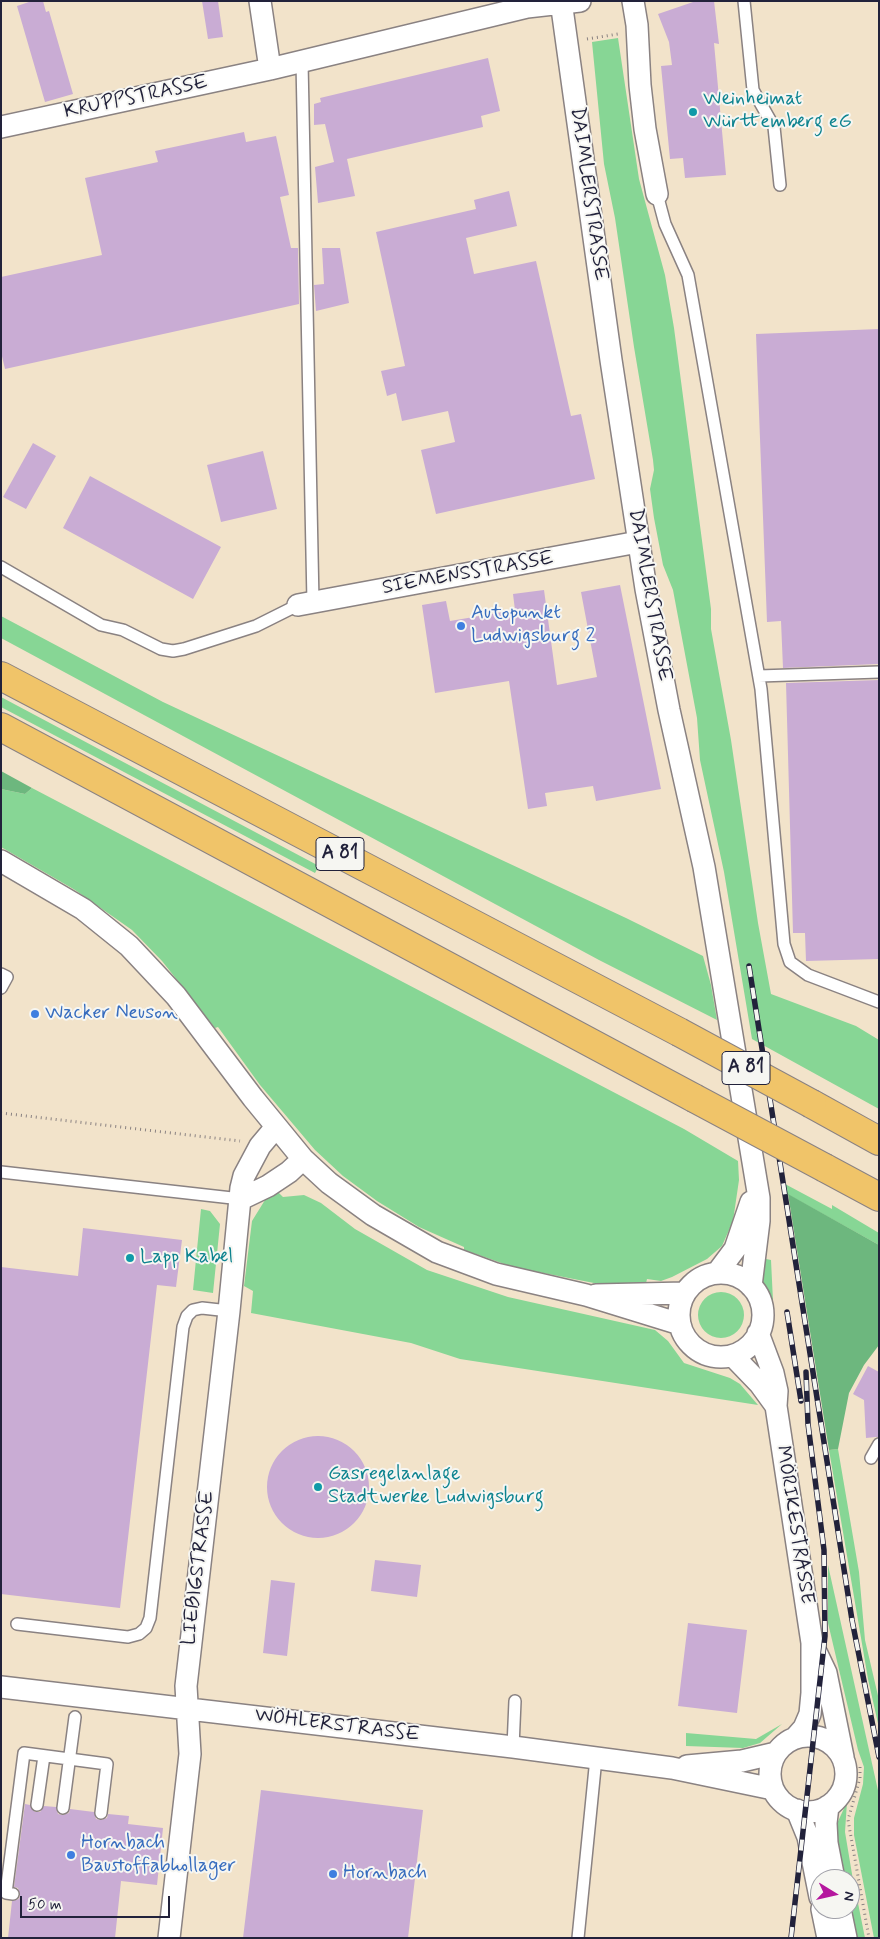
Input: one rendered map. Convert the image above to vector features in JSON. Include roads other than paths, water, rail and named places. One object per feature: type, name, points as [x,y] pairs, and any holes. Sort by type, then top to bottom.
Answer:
[{"type":"highway","name":"A 81","points":[[1,676],[680,1032],[879,1141]]},
{"type":"highway","name":"A 81","points":[[1,727],[879,1197]]},
{"type":"street","points":[[265,2],[270,70]]},
{"type":"street","name":"KRUPPSTRASSE","points":[[1,127],[270,70],[527,7],[567,3]]},
{"type":"street","name":"DAIMLERSTRASSE","points":[[567,3],[566,42],[638,542],[669,710],[704,867],[756,1185],[759,1221],[751,1286]]},
{"type":"street","points":[[634,9],[645,128],[657,194]]},
{"type":"street","name":"SIEMENSSTRASSE","points":[[306,603],[638,542]]},
{"type":"street","points":[[1,861],[83,909],[129,946],[176,996],[276,1127],[303,1159],[353,1201],[388,1225],[437,1252],[496,1274],[586,1295],[680,1324]]},
{"type":"street","name":"LIEBIGSTRASSE","points":[[169,1938],[190,1754],[186,1686],[244,1176],[260,1146],[276,1127]]},
{"type":"street","points":[[241,1200],[268,1186],[289,1172],[303,1159]]},
{"type":"street","name":"DAIMLERSTRASSE","points":[[718,1273],[730,1257],[741,1235],[756,1185]]},
{"type":"street","points":[[718,1273],[736,1276],[751,1286],[761,1304],[762,1324],[752,1343],[732,1356],[719,1357],[706,1354],[694,1348],[685,1337],[680,1324],[679,1314],[685,1293],[699,1280],[718,1273]]},
{"type":"street","points":[[586,1295],[685,1293]]},
{"type":"street","name":"MÖRIKESTRASSE","points":[[758,1333],[773,1373],[777,1391],[776,1406],[812,1643],[810,1714],[804,1728],[776,1753]]},
{"type":"street","name":"MÖRIKESTRASSE","points":[[732,1356],[760,1384],[776,1406]]},
{"type":"street","name":"MÖRIKESTRASSE","points":[[812,1643],[826,1673],[851,1760],[846,1779],[837,1799],[828,1806]]},
{"type":"street","name":"WÖHLERSTRASSE","points":[[1,1687],[513,1747],[672,1768],[773,1790]]},
{"type":"street","points":[[796,1737],[813,1736],[828,1741],[851,1760]]},
{"type":"street","points":[[776,1753],[771,1764],[770,1777],[773,1790],[783,1802],[797,1810],[813,1812],[828,1806],[826,1823],[827,1843],[832,1869]]},
{"type":"street","name":"WÖHLERSTRASSE","points":[[672,1768],[742,1761],[776,1753]]},
{"type":"street","points":[[797,1810],[808,1837],[814,1869]]},
{"type":"street","points":[[824,1919],[828,1938]]},
{"type":"street","points":[[842,1919],[846,1938]]},
{"type":"lane","points":[[744,1],[753,90],[774,127],[780,185]]},
{"type":"lane","points":[[1,567],[101,625],[123,630],[162,649],[173,651],[256,626],[306,603],[302,62]]},
{"type":"lane","points":[[657,194],[665,224],[688,275],[759,676],[784,944],[790,962],[808,975],[879,1002]]},
{"type":"lane","points":[[759,676],[879,672]]},
{"type":"lane","points":[[1,974],[8,977],[1,988]]},
{"type":"lane","points":[[1,1172],[241,1200]]},
{"type":"lane","points":[[18,1624],[128,1637],[139,1634],[146,1628],[150,1618],[183,1327],[187,1316],[193,1310],[202,1308],[229,1311]]},
{"type":"lane","points":[[871,1458],[879,1444]]},
{"type":"lane","points":[[513,1747],[515,1701]]},
{"type":"lane","points":[[64,1808],[75,1717]]},
{"type":"lane","points":[[13,1894],[6,1893],[24,1753],[107,1764],[101,1813]]},
{"type":"lane","points":[[37,1805],[44,1756]]},
{"type":"lane","points":[[578,1938],[596,1758]]},
{"type":"railway","points":[[749,966],[852,1620],[879,1757]]},
{"type":"railway","points":[[787,1312],[801,1401]]},
{"type":"railway","points":[[791,1938],[825,1636],[824,1550],[808,1424],[806,1372]]},
{"type":"place","name":"Weinheimat Württemberg eG","points":[[693,112]]},
{"type":"place","name":"Autopunkt Ludwigsburg 2","points":[[461,626]]},
{"type":"place","name":"Wacker Neuson","points":[[35,1014]]},
{"type":"place","name":"Lapp Kabel","points":[[130,1258]]},
{"type":"place","name":"Gasregelanlage Stadtwerke Ludwigsburg","points":[[318,1487]]},
{"type":"place","name":"Hornbach Baustoffabhollager","points":[[71,1855]]},
{"type":"place","name":"Hornbach","points":[[333,1874]]}]
